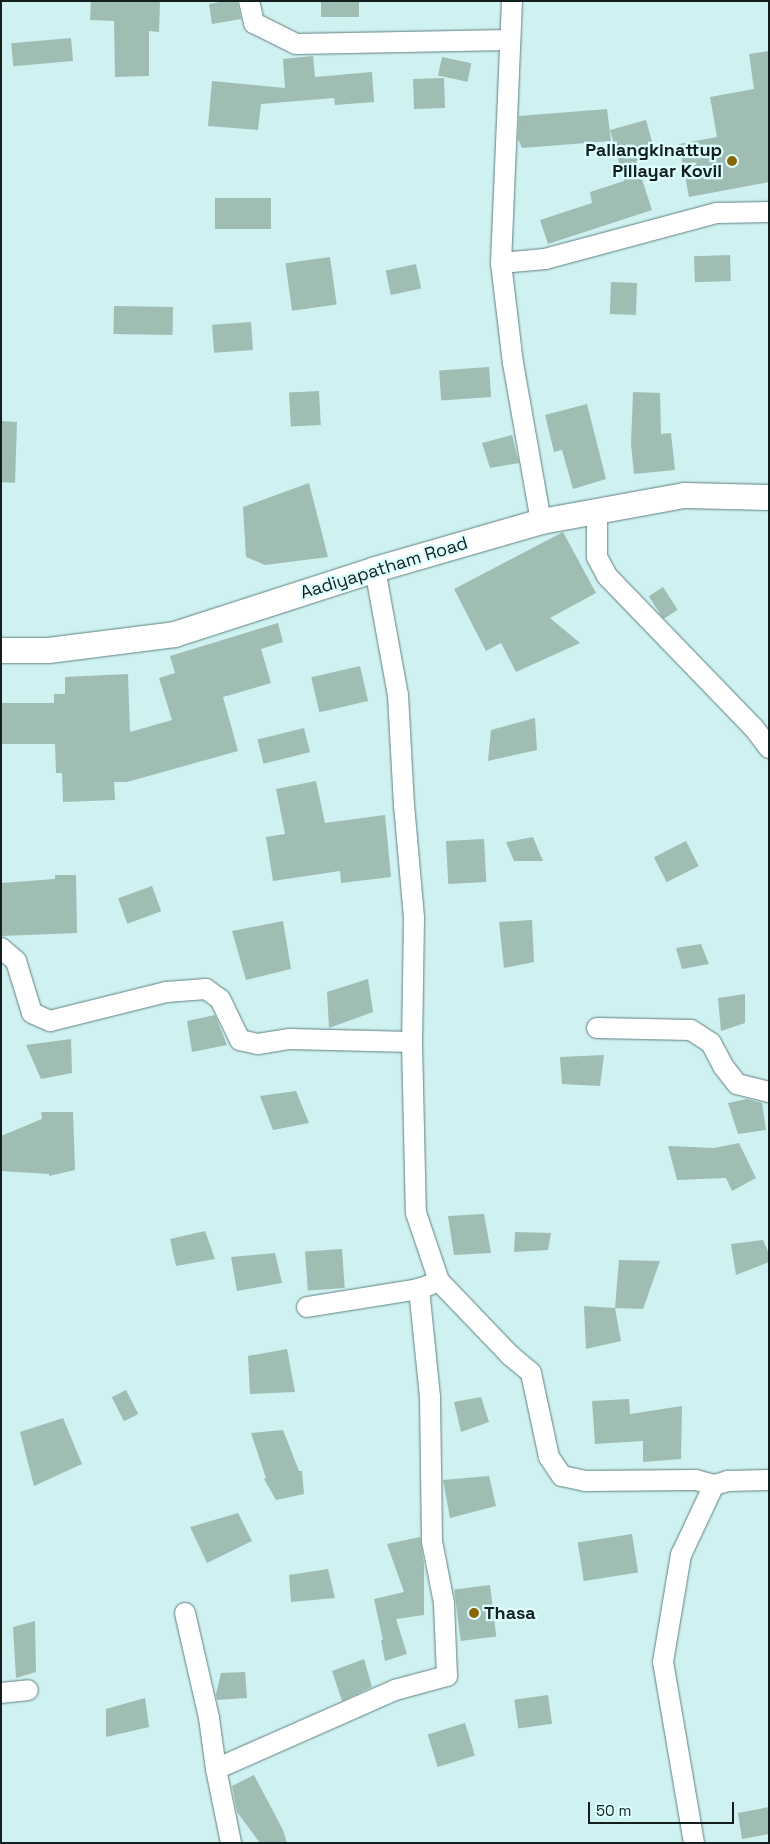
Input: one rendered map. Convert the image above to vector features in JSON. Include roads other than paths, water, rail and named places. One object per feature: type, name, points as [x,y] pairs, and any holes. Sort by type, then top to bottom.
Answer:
[{"type":"street","points":[[249,1],[254,23],[296,44],[510,40]]},
{"type":"street","points":[[512,1],[500,263],[513,363],[541,521]]},
{"type":"street","points":[[500,263],[545,258],[717,213],[769,212]]},
{"type":"street","name":"Aadiyapatham Road","points":[[1,650],[48,650],[174,634],[376,569],[541,521],[684,495],[769,497]]},
{"type":"street","points":[[597,511],[597,557],[607,576],[754,728],[769,748]]},
{"type":"street","points":[[376,569],[398,695],[404,805],[414,918],[412,1042],[416,1213],[439,1281],[510,1356],[531,1373],[549,1457],[562,1476],[585,1482],[696,1480],[714,1485],[728,1481],[769,1480]]},
{"type":"street","points":[[1,948],[16,961],[32,1013],[50,1021],[166,992],[206,988],[220,999],[240,1040],[258,1044],[290,1039],[412,1042]]},
{"type":"street","points":[[597,1028],[691,1030],[711,1043],[723,1066],[737,1084],[769,1092]]},
{"type":"street","points":[[306,1307],[419,1289],[439,1281]]},
{"type":"street","points":[[216,1769],[395,1690],[446,1676],[444,1603],[432,1541],[430,1397],[419,1289]]},
{"type":"street","points":[[694,1843],[663,1662],[682,1555],[714,1485]]},
{"type":"street","points":[[185,1613],[209,1718],[216,1769],[231,1843]]},
{"type":"street","points":[[1,1693],[28,1690]]},
{"type":"place","name":"Pallangkinattup Pillayar Kovil","points":[[732,161]]},
{"type":"place","name":"Thasa","points":[[474,1613]]}]
